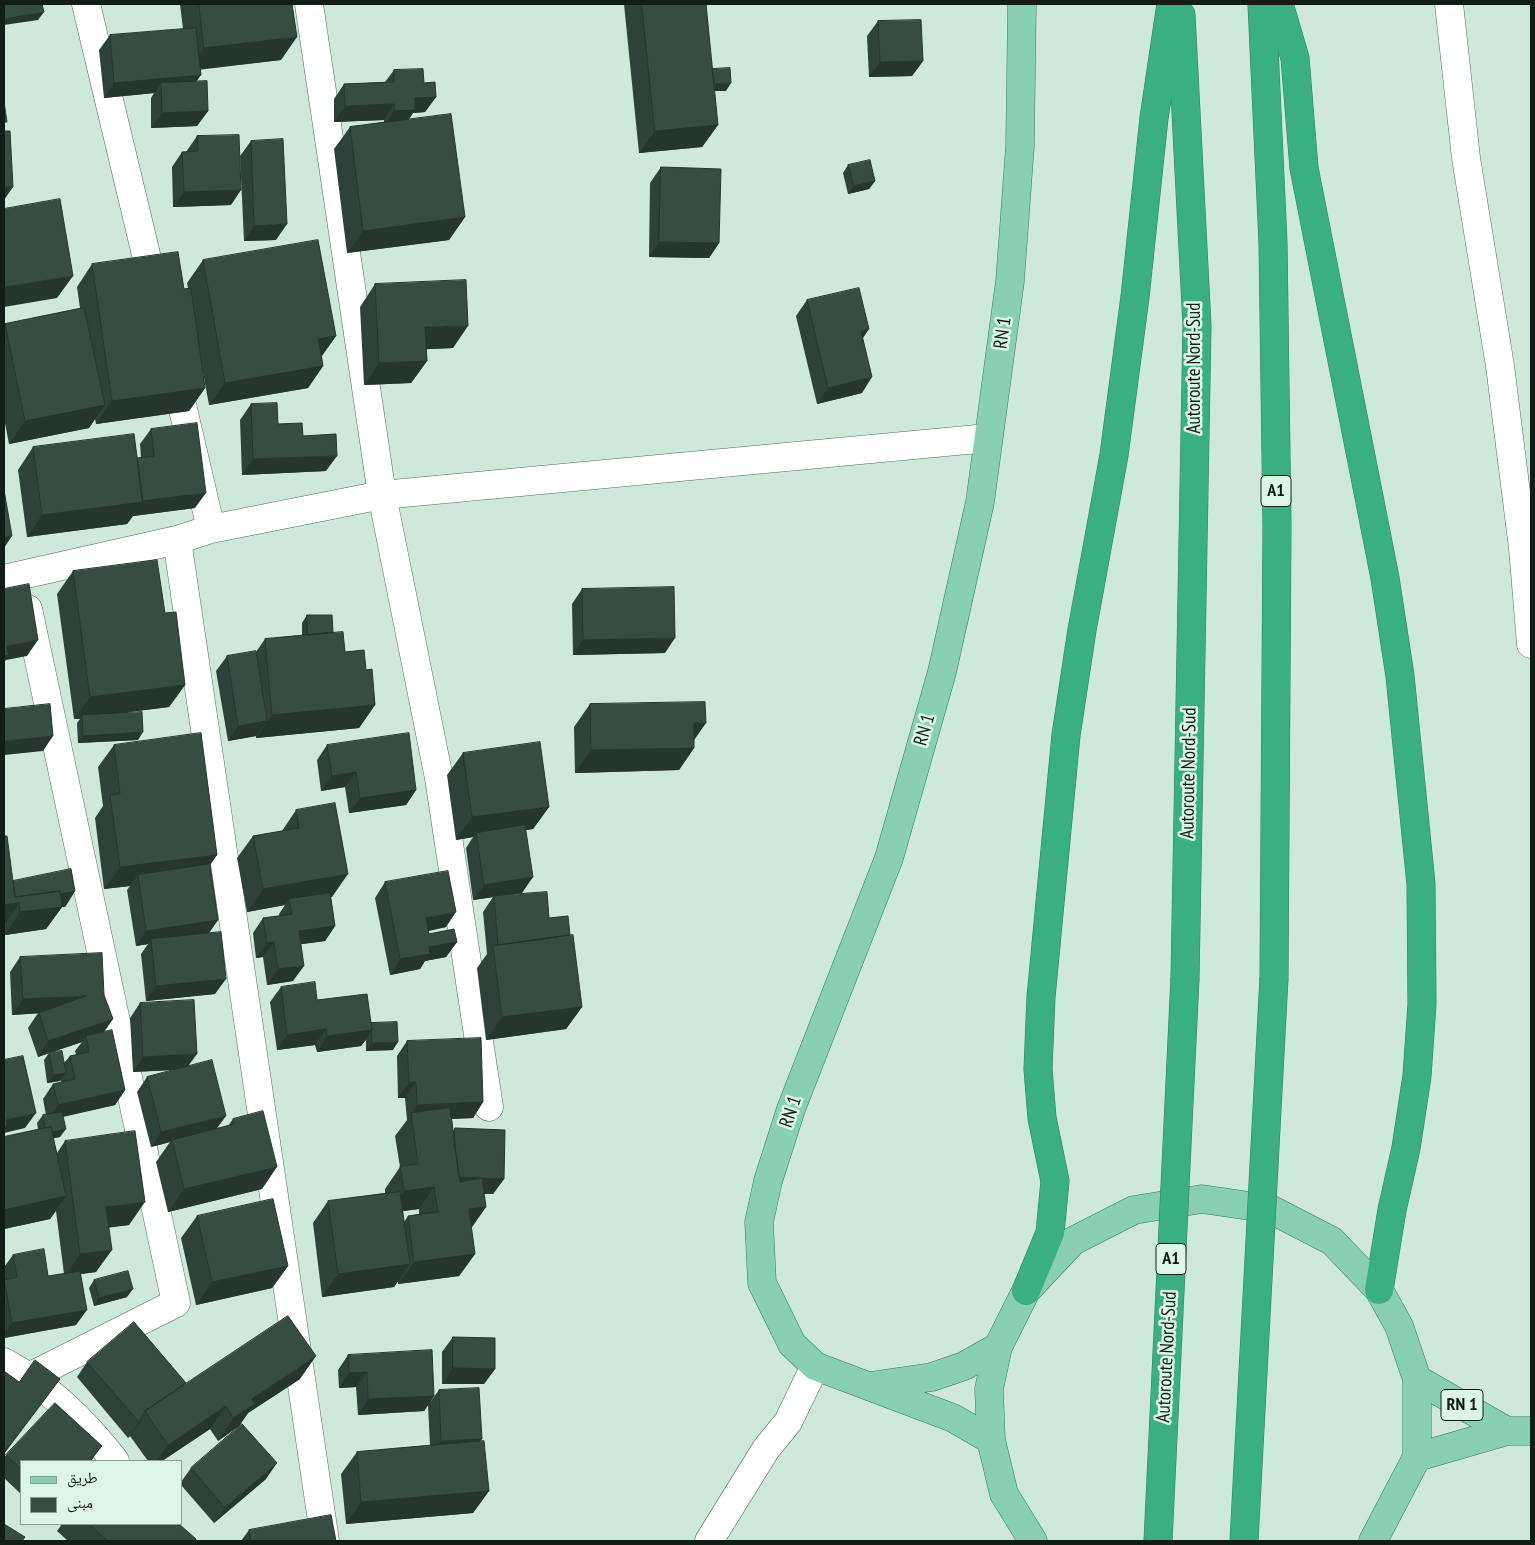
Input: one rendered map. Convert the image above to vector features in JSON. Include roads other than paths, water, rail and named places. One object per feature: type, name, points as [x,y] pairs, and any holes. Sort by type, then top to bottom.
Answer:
[{"type":"highway","points":[[1026,1291],[1050,1233],[1055,1181],[1042,1118],[1038,1069],[1041,997],[1066,736],[1082,630],[1114,455],[1135,297],[1154,118],[1170,4]]},
{"type":"highway","name":"Autoroute Nord-Sud","points":[[1158,1541],[1185,978],[1197,326],[1180,4]]},
{"type":"highway","name":"A1","points":[[1244,1541],[1274,978],[1277,526],[1273,242],[1262,4]]},
{"type":"highway","points":[[1279,4],[1295,58],[1304,168],[1385,578],[1400,676],[1421,884],[1422,1004],[1417,1076],[1406,1148],[1392,1210],[1379,1290]]},
{"type":"main road","name":"RN 1","points":[[991,1440],[952,1418],[815,1366],[792,1344],[762,1283],[759,1222],[768,1181],[791,1109],[891,849],[942,672],[980,502],[1010,281],[1020,146],[1022,4]]},
{"type":"main road","points":[[1033,1541],[1004,1494],[991,1440],[989,1389],[998,1347],[1026,1291],[1073,1241],[1134,1210],[1202,1198],[1270,1209],[1332,1241],[1379,1290],[1399,1326],[1417,1379],[1417,1457],[1373,1541]]},
{"type":"main road","name":"RN 1","points":[[866,1386],[932,1377],[964,1366],[998,1347]]},
{"type":"main road","name":"RN 1","points":[[1417,1379],[1519,1431]]},
{"type":"main road","name":"RN 1","points":[[1417,1457],[1519,1431]]},
{"type":"street","points":[[86,4],[161,319]]},
{"type":"street","points":[[308,4],[382,494],[439,778],[489,1106]]},
{"type":"street","points":[[1449,4],[1466,158],[1500,366],[1523,548],[1531,644]]},
{"type":"street","points":[[168,348],[211,529]]},
{"type":"street","points":[[31,1376],[176,1303],[12,577],[176,540],[211,529],[382,494],[988,438]]},
{"type":"street","points":[[176,540],[325,1541]]},
{"type":"street","points":[[4,1362],[31,1376],[91,1431],[114,1460]]},
{"type":"street","points":[[709,1541],[766,1449],[788,1422],[815,1366]]}]
